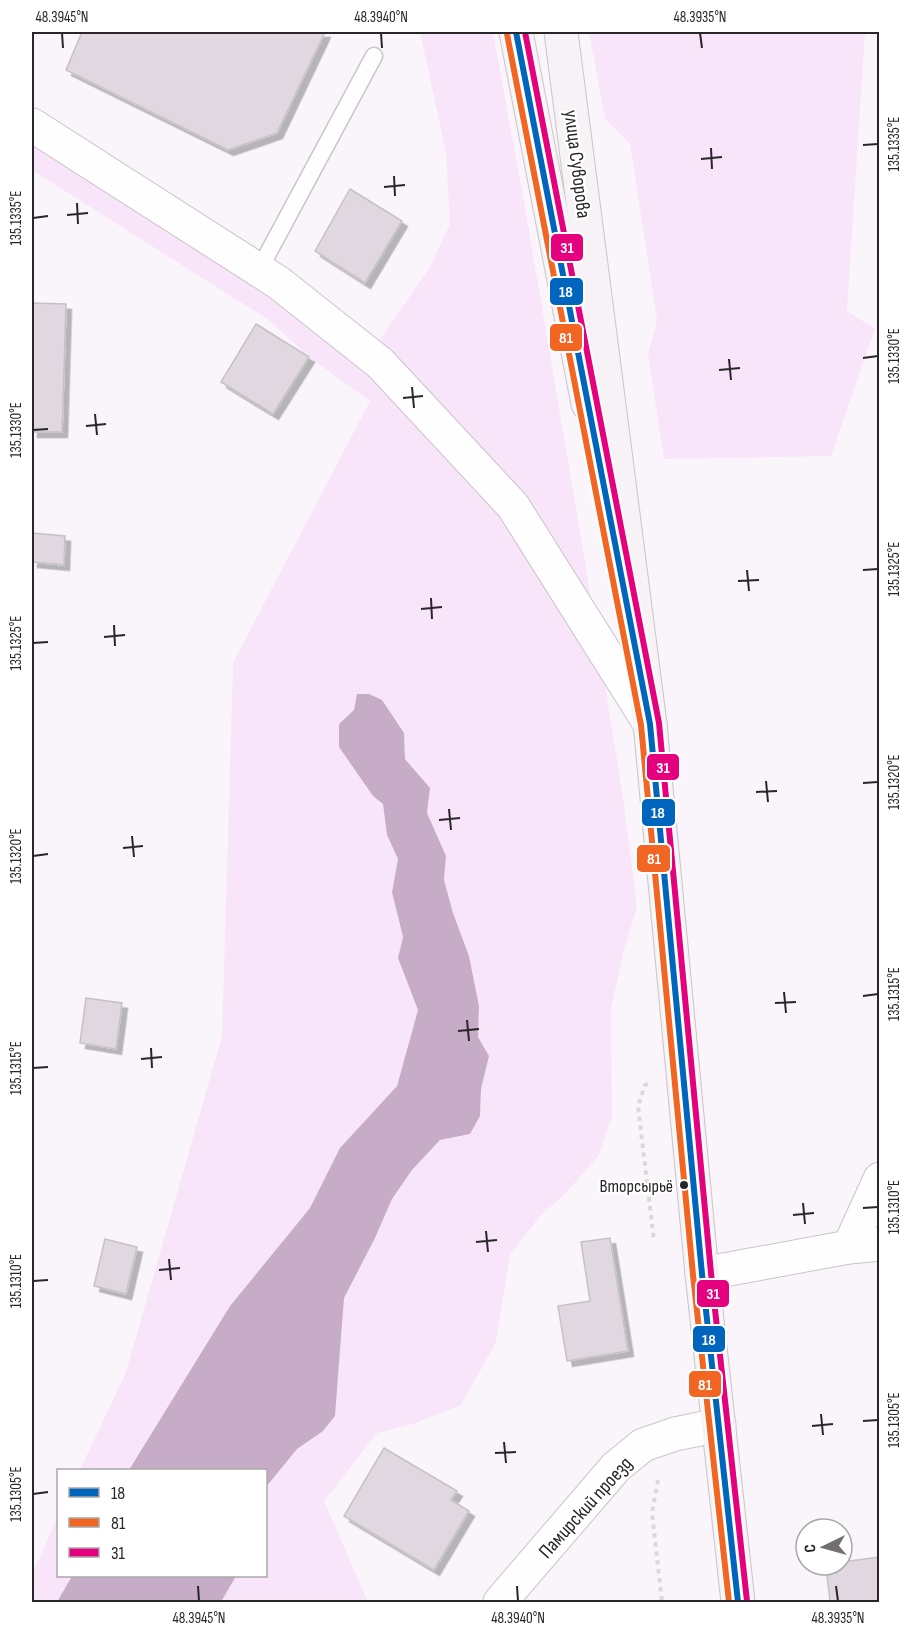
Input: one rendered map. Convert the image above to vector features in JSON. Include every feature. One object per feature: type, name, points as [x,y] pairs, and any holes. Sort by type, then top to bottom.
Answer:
[{"type":"main road","name":"улица Суворова","points":[[516,32],[650,724]]},
{"type":"main road","name":"улица Суворова","points":[[561,32],[650,724],[702,1274],[738,1602]]},
{"type":"street","points":[[32,125],[260,270],[380,363],[513,506],[650,724]]},
{"type":"street","points":[[702,1274],[864,1246],[879,1179]]},
{"type":"street","name":"Памирский проезд","points":[[500,1602],[616,1467],[643,1445],[675,1434],[719,1425]]},
{"type":"lane","points":[[260,270],[374,56]]},
{"type":"path","points":[[662,1602],[652,1513],[656,1487],[675,1434]]},
{"type":"shaded area","points":[[420,32],[493,32],[586,567],[623,797],[637,907],[623,953],[611,1010],[612,1116],[599,1155],[567,1192],[540,1216],[510,1255],[496,1342],[461,1405],[413,1424],[377,1433],[324,1501],[368,1602],[221,1602],[235,1577],[267,1577],[267,1486],[297,1449],[323,1431],[335,1416],[344,1298],[392,1199],[412,1170],[440,1140],[470,1134],[480,1116],[481,1089],[489,1056],[478,1037],[479,1006],[469,956],[444,880],[446,856],[427,813],[430,788],[405,758],[404,733],[354,710],[339,724],[339,747],[373,796],[383,803],[387,835],[398,859],[392,892],[403,937],[398,958],[418,1010],[397,1086],[340,1148],[310,1208],[230,1306],[130,1469],[80,1469],[126,1372],[222,1036],[233,663],[370,401],[309,357],[270,321],[32,170],[32,125],[369,355],[429,269],[450,224],[446,153]]},
{"type":"shaded area","points":[[589,32],[865,32],[847,311],[875,329],[831,456],[664,459],[648,355],[657,320],[630,144],[605,119]]},
{"type":"shaded area","points":[[357,694],[369,694],[382,700],[404,733],[405,759],[430,788],[427,813],[446,856],[444,880],[469,956],[479,1006],[478,1037],[489,1056],[481,1089],[480,1116],[470,1134],[440,1140],[412,1170],[392,1199],[344,1298],[335,1416],[323,1431],[297,1449],[267,1486],[267,1469],[130,1469],[230,1306],[310,1208],[340,1148],[397,1086],[418,1010],[398,958],[403,937],[392,892],[398,859],[387,835],[383,804],[373,796],[339,747],[339,724],[354,710]]},
{"type":"shaded area","points":[[57,1518],[57,1577],[71,1577],[57,1602],[32,1602],[32,1575]]},
{"type":"shaded area","points":[[71,1577],[235,1577],[221,1602],[57,1602]]},
{"type":"building","points":[[82,32],[325,32],[277,133],[228,150],[66,70]]},
{"type":"building","points":[[350,189],[402,221],[365,283],[315,251]]},
{"type":"building","points":[[32,303],[66,304],[62,432],[32,432]]},
{"type":"building","points":[[256,324],[309,357],[273,414],[221,382]]},
{"type":"building","points":[[32,533],[65,536],[64,565],[32,562]]},
{"type":"building","points":[[86,998],[122,1003],[116,1049],[80,1043]]},
{"type":"building","points":[[610,1238],[628,1351],[567,1361],[558,1306],[590,1301],[581,1242]]},
{"type":"building","points":[[105,1239],[137,1247],[126,1294],[94,1286]]},
{"type":"building","points":[[384,1448],[457,1491],[451,1500],[469,1511],[434,1570],[344,1516]]},
{"type":"building","points":[[879,1557],[879,1602],[830,1602],[827,1577],[854,1577],[854,1560]]},
{"type":"transit line","name":"18","points":[[516,32],[650,724],[702,1274],[738,1602]]},
{"type":"transit line","name":"31","points":[[525,32],[659,723],[711,1273],[747,1601]]},
{"type":"transit line","name":"81","points":[[507,34],[641,725],[693,1275],[729,1602]]},
{"type":"place","name":"Вторсырьё","points":[[684,1185]]}]
